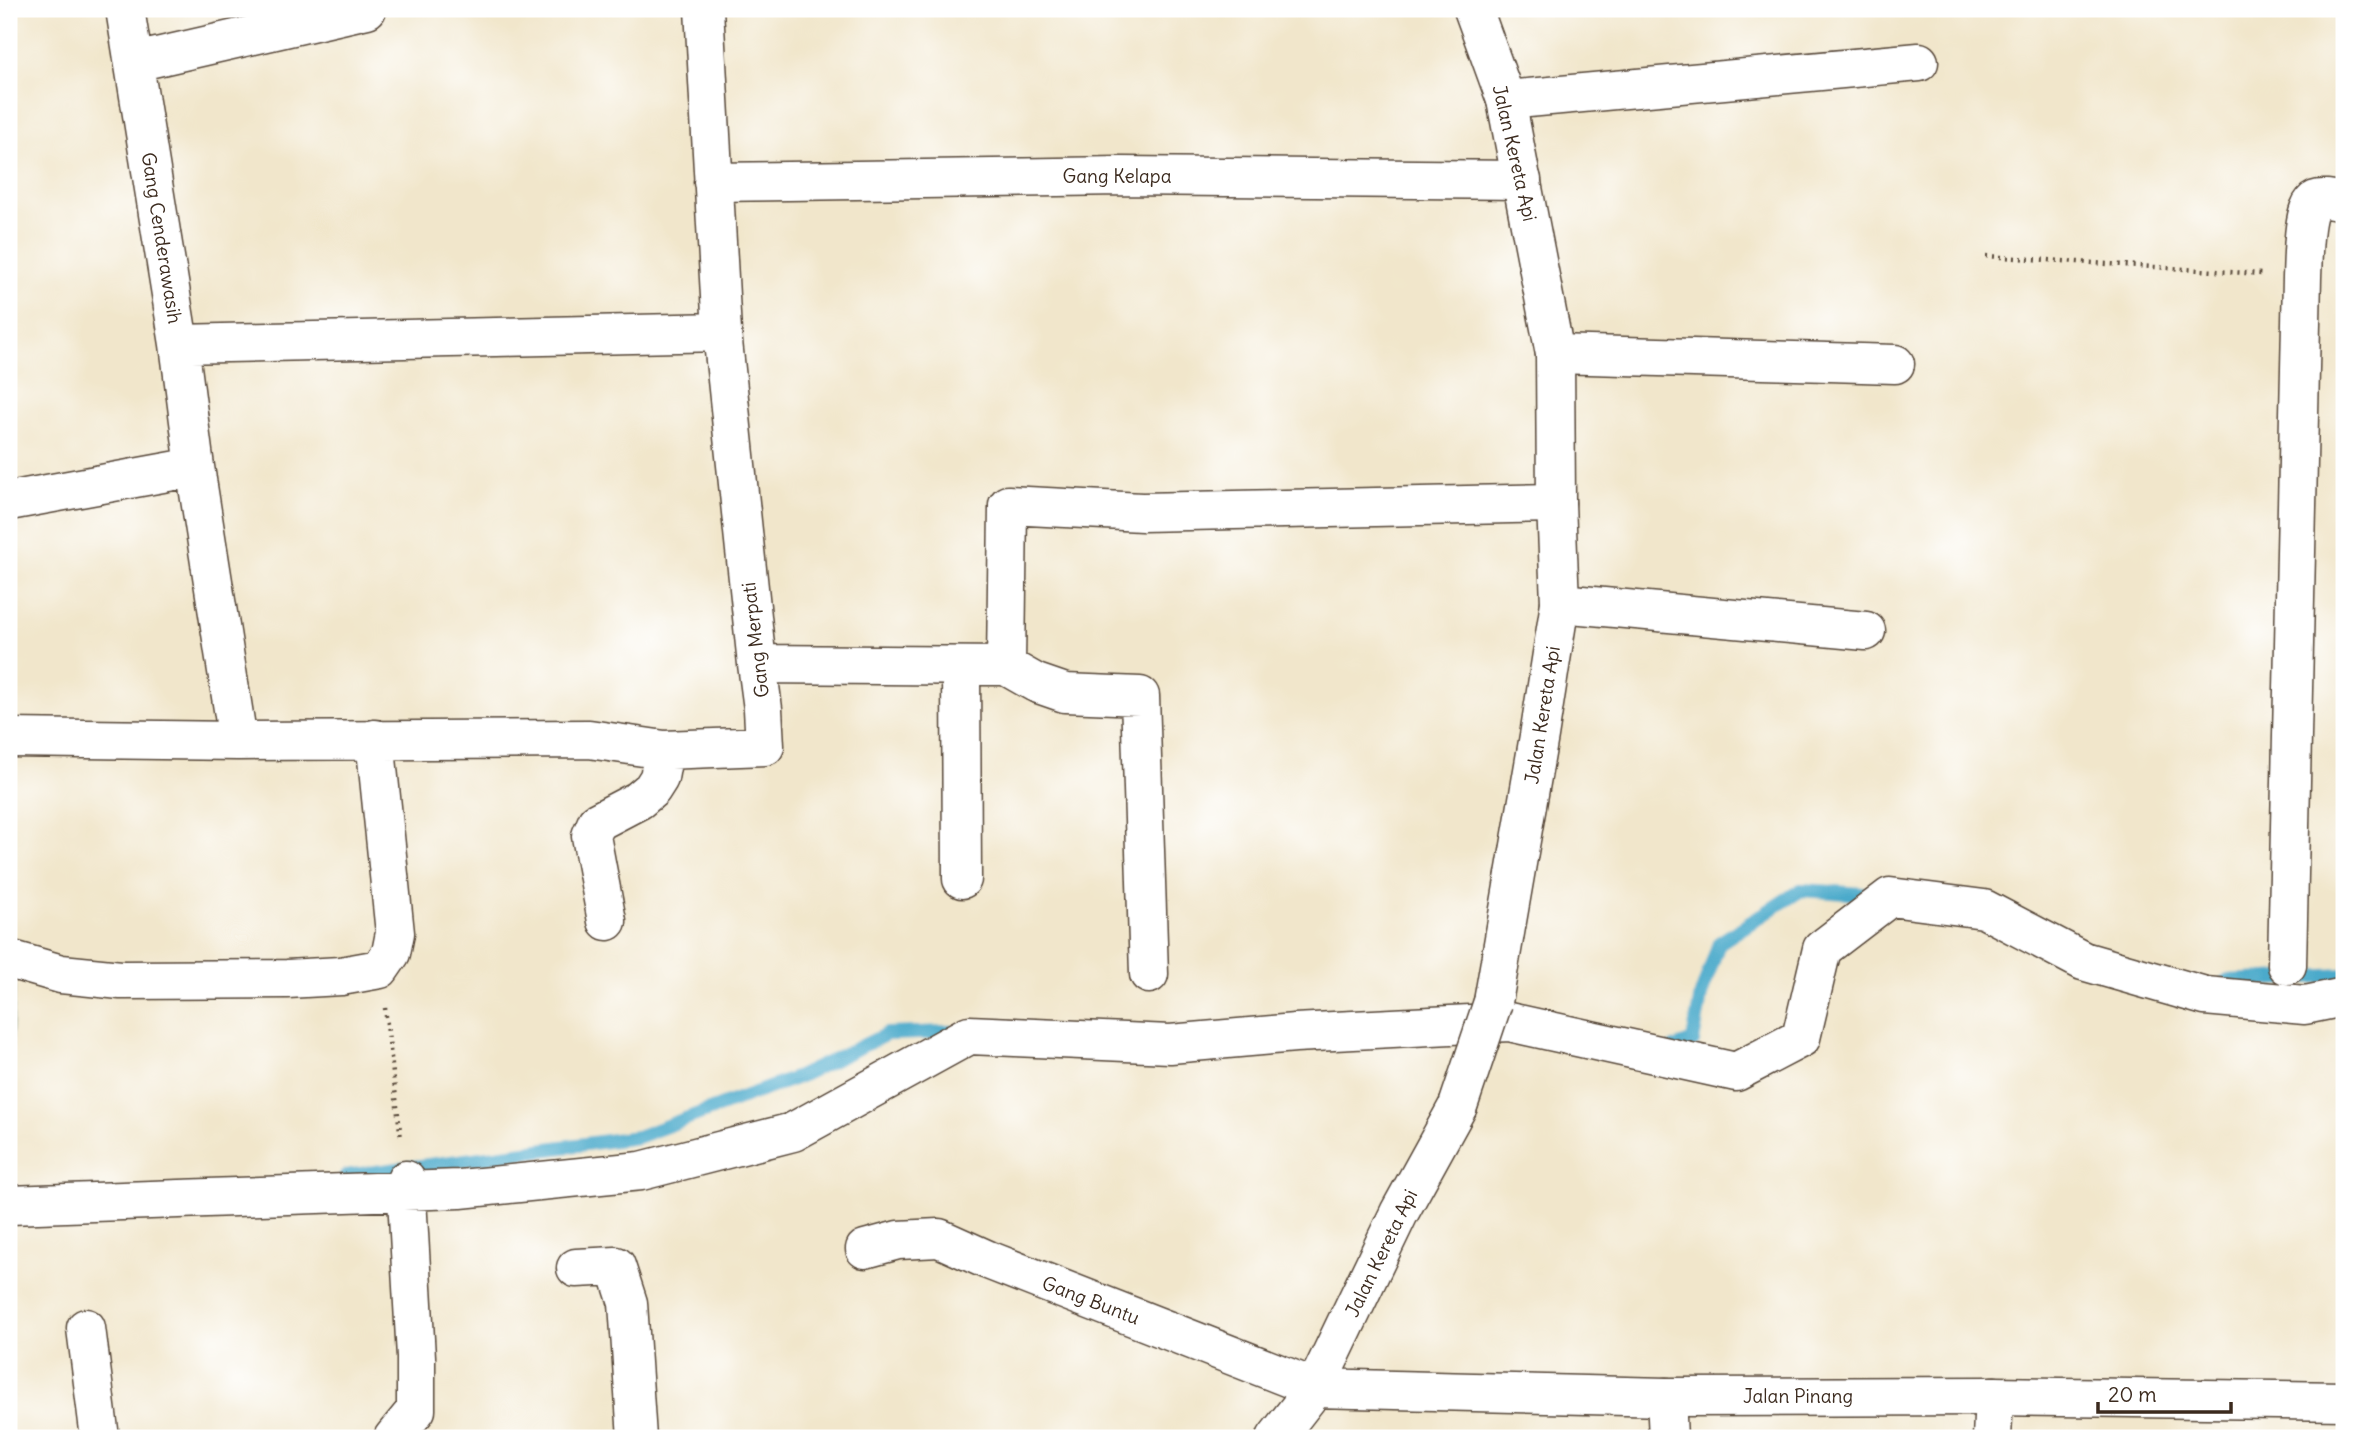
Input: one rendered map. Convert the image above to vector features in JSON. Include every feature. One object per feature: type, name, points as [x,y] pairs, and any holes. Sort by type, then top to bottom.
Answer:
[{"type":"street","name":"Gang Cenderawasih","points":[[125,9],[179,344],[237,741]]},
{"type":"street","points":[[135,62],[368,9]]},
{"type":"street","name":"Gang Merpati","points":[[9,738],[237,741],[589,739],[664,750],[765,746],[722,332],[704,9]]},
{"type":"street","name":"Jalan Kereta Api","points":[[1315,1388],[1399,1213],[1458,1105],[1493,1002],[1560,603],[1555,354],[1506,100],[1473,9]]},
{"type":"street","points":[[1506,100],[1919,62]]},
{"type":"street","name":"Gang Kelapa","points":[[713,182],[1121,176],[1522,180]]},
{"type":"street","points":[[2287,965],[2302,277],[2306,217],[2310,204],[2321,199],[2344,202]]},
{"type":"street","points":[[179,344],[722,332]]},
{"type":"street","points":[[1555,354],[1895,364]]},
{"type":"street","points":[[9,501],[195,467]]},
{"type":"street","points":[[1006,666],[1008,505],[1142,512],[1556,503]]},
{"type":"street","points":[[1560,603],[1866,631]]},
{"type":"street","points":[[757,664],[1006,666],[1037,683],[1065,693],[1140,696],[1149,974]]},
{"type":"street","points":[[961,666],[962,879]]},
{"type":"street","points":[[9,959],[61,974],[121,980],[287,979],[341,976],[380,969],[391,953],[395,933],[375,739]]},
{"type":"street","points":[[607,921],[592,836],[597,822],[639,800],[653,789],[659,778],[664,750]]},
{"type":"street","points":[[9,1205],[406,1186],[460,1189],[641,1171],[793,1132],[969,1035],[1170,1044],[1295,1033],[1509,1022],[1736,1072],[1801,1038],[1822,949],[1890,897],[1984,909],[2083,961],[2205,996],[2305,1005],[2344,997]]},
{"type":"street","points":[[393,1438],[416,1410],[416,1357],[406,1186]]},
{"type":"street","name":"Gang Buntu","points":[[865,1250],[898,1240],[939,1238],[988,1260],[1315,1388]]},
{"type":"street","points":[[576,1268],[615,1266],[624,1291],[632,1339],[637,1438]]},
{"type":"street","points":[[86,1328],[100,1438]]},
{"type":"street","points":[[1276,1438],[1315,1388]]},
{"type":"street","name":"Jalan Pinang","points":[[1315,1388],[1665,1397],[1994,1395],[2344,1401]]},
{"type":"street","points":[[1992,1438],[1994,1395]]},
{"type":"street","points":[[1665,1397],[1668,1438]]},
{"type":"path","points":[[1986,256],[2302,277]]},
{"type":"path","points":[[380,969],[401,1138]]},
{"type":"green space","points":[[9,974],[15,977],[9,1086]]},
{"type":"waterway","points":[[1674,1048],[1693,1041],[1701,995],[1719,943],[1801,890],[1879,895]]},
{"type":"waterway","points":[[2227,981],[2344,975]]},
{"type":"waterway","points":[[346,1176],[637,1137],[798,1077],[887,1034],[950,1032]]}]
